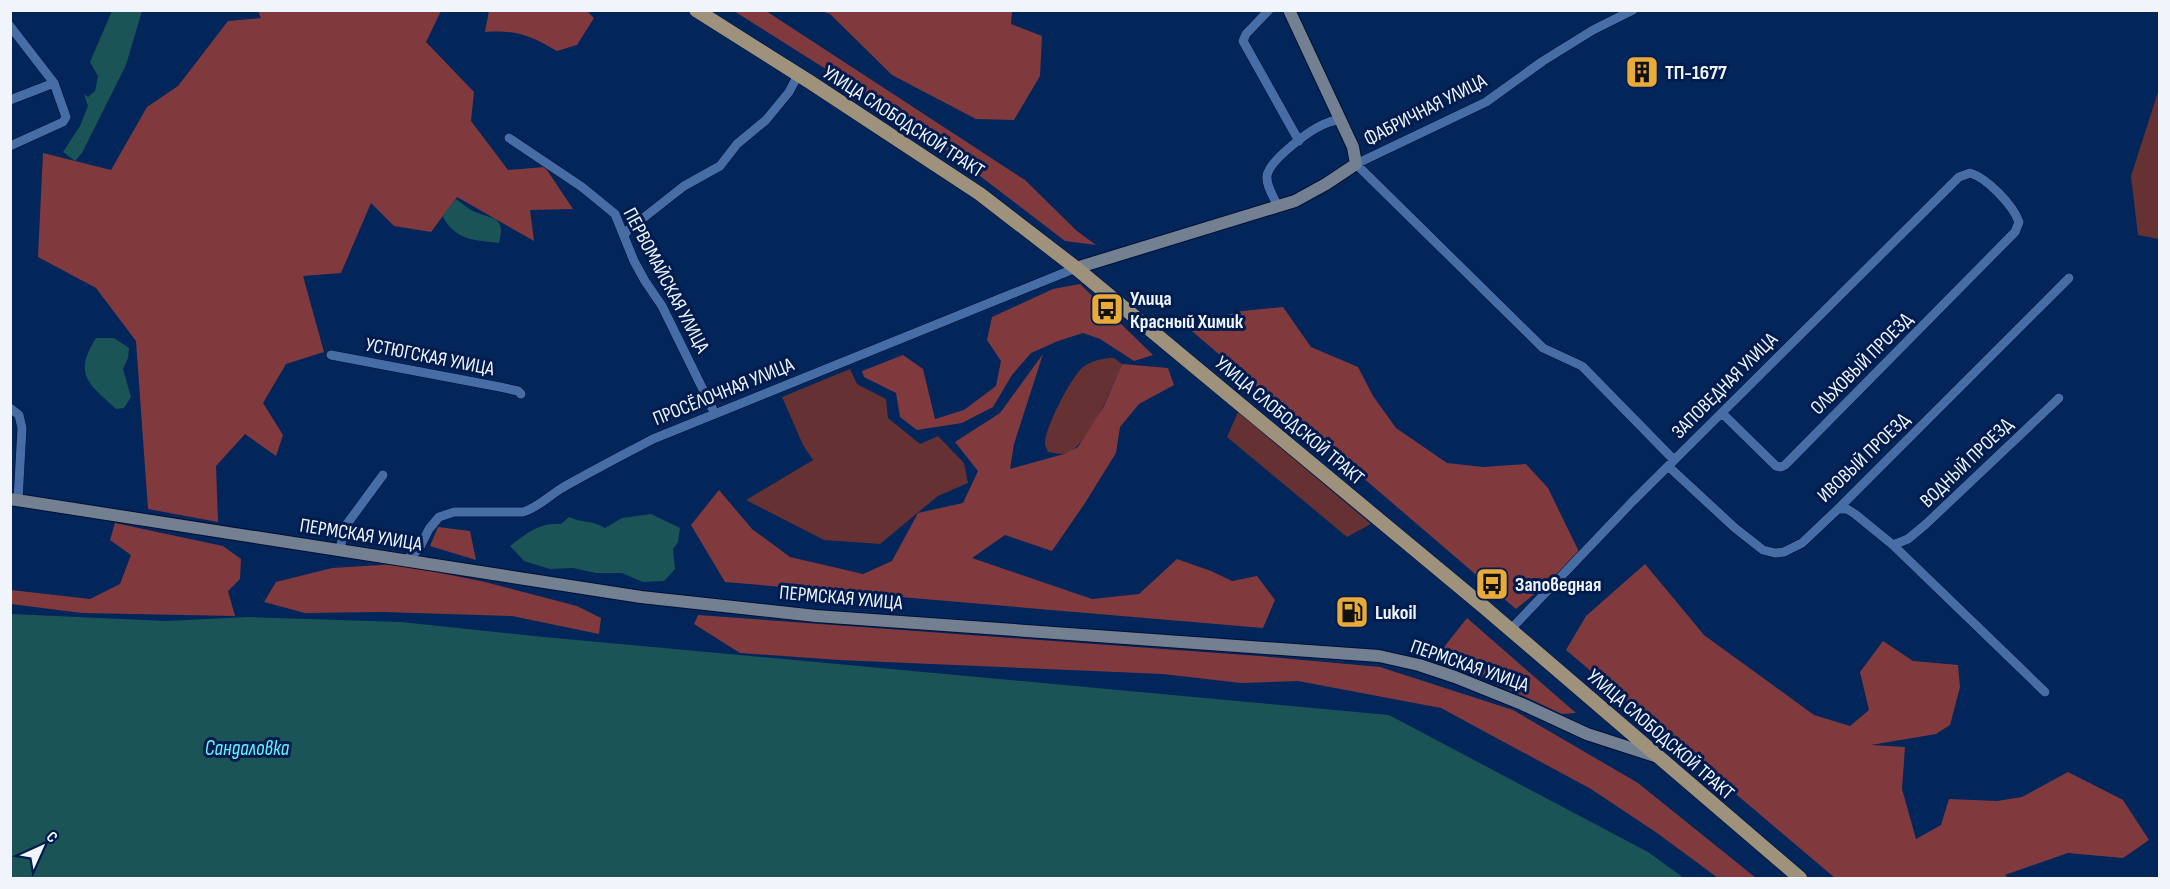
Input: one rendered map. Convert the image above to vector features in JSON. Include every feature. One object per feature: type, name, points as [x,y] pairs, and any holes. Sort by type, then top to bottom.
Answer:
[{"type":"main road","name":"УЛИЦА СЛОБОДСКОЙ ТРАКТ","points":[[696,10],[980,194],[1076,268],[1510,630],[1800,879]]},
{"type":"street","points":[[1269,10],[1243,39],[1299,141]]},
{"type":"street","points":[[1076,268],[1295,201],[1356,164],[1353,147],[1289,10]]},
{"type":"street","name":"ФАБРИЧНАЯ УЛИЦА","points":[[1356,164],[1486,102],[1543,61],[1593,30],[1633,10]]},
{"type":"street","points":[[10,26],[54,83],[65,114],[63,122],[10,146]]},
{"type":"street","points":[[625,234],[684,186],[720,166],[737,144],[766,120],[789,92],[798,75]]},
{"type":"street","points":[[10,100],[54,83]]},
{"type":"street","points":[[1278,207],[1267,184],[1268,171],[1274,162],[1324,123],[1341,120]]},
{"type":"street","name":"ПЕРВОМАЙСКАЯ УЛИЦА","points":[[509,138],[535,154],[610,209],[620,222],[634,261],[662,306],[715,414]]},
{"type":"street","name":"ИВОВЫЙ ПРОЕЗД","points":[[1356,164],[1543,348],[1582,366],[1671,463],[1735,528],[1763,550],[1775,553],[1784,552],[1802,543],[2069,278]]},
{"type":"street","name":"ЗАПОВЕДНАЯ УЛИЦА","points":[[1510,630],[1671,463],[1959,177],[1970,172]]},
{"type":"street","name":"ОЛЬХОВЫЙ ПРОЕЗД","points":[[1722,413],[1776,466],[1785,465],[2015,232],[2019,222],[2016,211],[1980,176],[1970,172]]},
{"type":"street","name":"ПРОСЁЛОЧНАЯ УЛИЦА","points":[[405,561],[419,549],[429,529],[439,518],[454,512],[523,512],[532,509],[550,495],[653,439],[1076,268]]},
{"type":"street","name":"УСТЮГСКАЯ УЛИЦА","points":[[331,355],[500,387],[518,391],[520,394]]},
{"type":"street","name":"ВОДНЫЙ ПРОЕЗД","points":[[1893,545],[1908,539],[1926,524],[2059,398]]},
{"type":"street","points":[[10,408],[19,415],[22,428],[14,500]]},
{"type":"street","points":[[340,550],[344,528],[383,475]]},
{"type":"street","name":"ПЕРМСКАЯ УЛИЦА","points":[[14,500],[641,597],[816,616],[1379,656],[1419,665],[1455,677],[1587,734],[1657,756]]},
{"type":"street","points":[[1838,509],[1847,509],[1855,514],[1893,545],[2045,692]]},
{"type":"shaded area","points":[[258,11],[441,11],[426,42],[474,92],[471,121],[508,170],[545,167],[573,209],[530,210],[534,241],[457,197],[431,232],[394,226],[371,203],[341,273],[303,276],[324,352],[286,364],[263,403],[283,435],[276,456],[245,434],[216,466],[218,522],[148,509],[136,341],[96,288],[38,257],[43,153],[111,170],[147,107],[178,86],[228,21],[261,18]]},
{"type":"shaded area","points":[[489,11],[587,11],[594,18],[577,45],[557,51],[523,35],[485,32]]},
{"type":"shaded area","points":[[734,11],[766,11],[1025,180],[1077,231],[1096,245],[1065,241],[908,121]]},
{"type":"shaded area","points":[[821,11],[1012,11],[1011,24],[1042,36],[1040,76],[1014,120],[976,119],[892,75],[830,14]]},
{"type":"shaded area","points":[[2159,89],[2160,239],[2138,235],[2131,176]]},
{"type":"shaded area","points":[[1080,284],[1153,355],[1134,361],[1100,339],[1083,333],[1031,353],[1012,375],[993,407],[962,423],[917,430],[900,417],[896,393],[864,377],[862,371],[903,355],[923,369],[935,419],[964,410],[996,386],[1001,361],[987,340],[992,317],[1053,289]]},
{"type":"shaded area","points":[[1283,307],[1311,347],[1358,367],[1373,396],[1396,428],[1447,463],[1483,467],[1526,464],[1548,488],[1581,556],[1516,609],[1186,326],[1242,311]]},
{"type":"shaded area","points":[[1043,354],[1014,444],[1010,469],[1064,454],[1078,447],[1104,406],[1122,364],[1168,368],[1174,385],[1139,404],[1120,427],[1116,453],[1052,551],[1005,535],[972,558],[1092,599],[1139,594],[1177,559],[1232,581],[1257,576],[1275,600],[1263,628],[725,582],[691,525],[719,490],[752,529],[790,557],[863,574],[892,561],[918,513],[963,503],[978,471],[955,442],[1000,413]]},
{"type":"shaded area","points":[[1114,358],[1122,364],[1099,414],[1084,439],[1076,448],[1067,453],[1048,452],[1045,443],[1049,426],[1066,391],[1078,373],[1094,361]]},
{"type":"shaded area","points":[[850,369],[857,384],[886,399],[888,418],[920,444],[938,436],[964,463],[968,483],[938,496],[880,544],[824,540],[746,500],[813,460],[803,445],[782,397]]},
{"type":"shaded area","points":[[1238,412],[1371,524],[1347,537],[1227,437]]},
{"type":"shaded area","points":[[115,523],[223,546],[241,559],[240,579],[228,591],[235,616],[82,613],[11,604],[11,590],[90,599],[120,584],[131,555],[110,540]]},
{"type":"shaded area","points":[[438,527],[470,531],[476,560],[430,546]]},
{"type":"shaded area","points":[[397,564],[485,582],[577,606],[601,618],[599,634],[512,616],[383,612],[305,613],[264,602],[276,582],[332,568]]},
{"type":"shaded area","points":[[1645,564],[1704,635],[1814,715],[1850,726],[1869,710],[1860,672],[1883,641],[1913,661],[1958,665],[1960,687],[1950,725],[1936,734],[1871,745],[1905,747],[1902,789],[1916,839],[1941,825],[1949,799],[1997,801],[2022,797],[2068,772],[2123,800],[2149,840],[2123,858],[2068,853],[2005,875],[2008,878],[1835,878],[1566,650],[1586,616]]},
{"type":"shaded area","points":[[698,615],[1380,667],[1513,710],[1638,783],[1756,878],[1718,878],[1657,833],[1591,789],[1441,708],[1298,681],[1241,683],[1163,674],[839,660],[740,653],[694,624]]},
{"type":"shaded area","points":[[1467,618],[1576,713],[1562,714],[1437,656]]},
{"type":"water","points":[[112,11],[142,11],[126,65],[82,153],[75,161],[63,152],[80,126],[88,106],[84,94],[88,97],[95,91],[98,76],[90,62]]},
{"type":"water","points":[[456,199],[473,211],[499,223],[501,234],[499,243],[467,238],[448,225],[443,217]]},
{"type":"water","points":[[96,338],[114,338],[129,348],[123,369],[131,397],[124,408],[116,409],[91,385],[87,378],[85,361]]},
{"type":"water","points":[[651,514],[680,528],[678,542],[673,549],[675,569],[664,581],[643,582],[622,573],[596,573],[573,568],[550,569],[524,561],[510,546],[534,530],[546,525],[561,524],[569,517],[605,528],[622,518]]},
{"type":"water","name":"Сандаловка","points":[[11,614],[166,621],[248,617],[401,622],[1389,715],[1648,852],[1684,878],[11,878]]},
{"type":"place","name":"ТП-1677","points":[[1642,72]]},
{"type":"place","name":"Улица Красный Химик","points":[[1107,309]]},
{"type":"place","name":"Заповедная","points":[[1492,584]]},
{"type":"place","name":"Lukoil","points":[[1352,612]]}]
